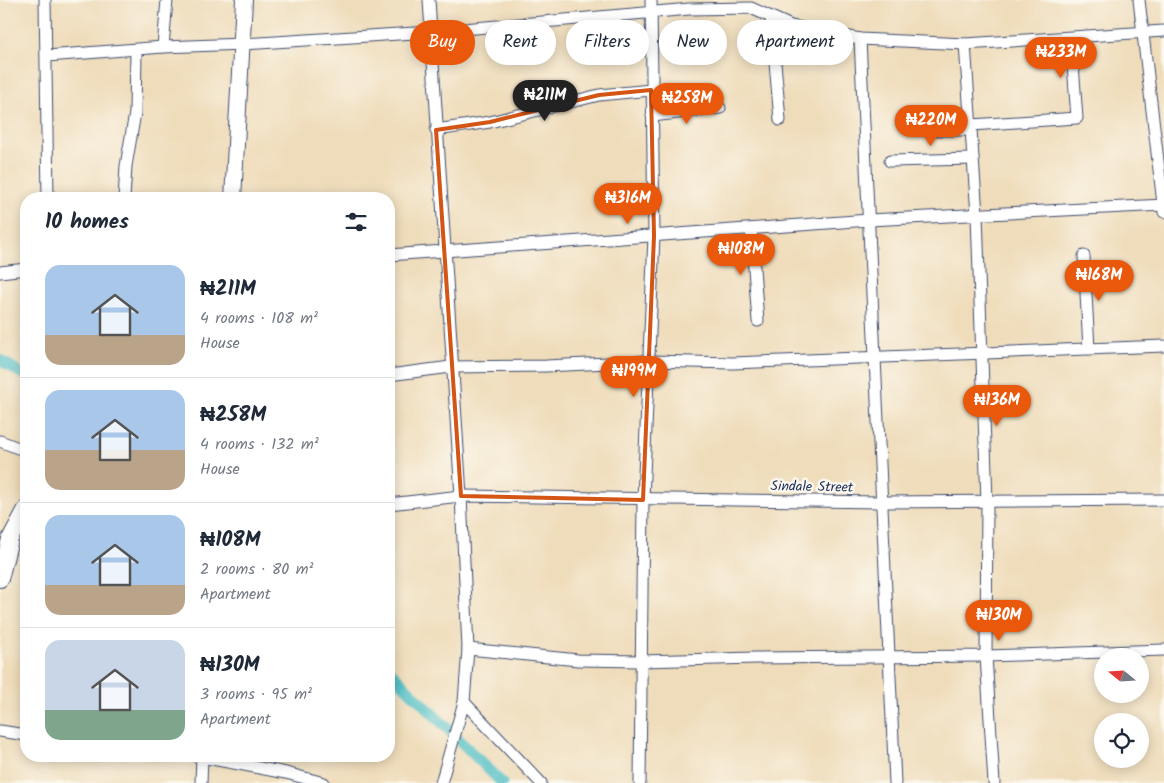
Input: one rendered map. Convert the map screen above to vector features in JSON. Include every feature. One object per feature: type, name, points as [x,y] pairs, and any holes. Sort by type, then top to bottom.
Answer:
[{"type":"street","points":[[45,0],[48,192]]},
{"type":"street","points":[[163,47],[167,0]]},
{"type":"street","points":[[233,192],[244,0]]},
{"type":"street","points":[[429,0],[430,20]]},
{"type":"street","points":[[640,783],[643,500],[654,236],[651,0]]},
{"type":"street","points":[[395,254],[868,220],[1164,207],[1139,0]]},
{"type":"street","points":[[475,28],[650,13],[709,4],[751,8],[791,26],[860,39],[965,44],[1143,34],[1164,31]]},
{"type":"street","points":[[771,17],[780,120]]},
{"type":"street","points":[[47,56],[163,47],[410,33]]},
{"type":"street","points":[[915,130],[971,128],[1077,118],[1071,38]]},
{"type":"street","points":[[860,39],[896,783]]},
{"type":"street","points":[[965,44],[977,214],[987,502],[986,656],[994,783]]},
{"type":"street","points":[[124,192],[126,166],[134,112],[136,50]]},
{"type":"street","points":[[432,65],[461,496],[468,649],[464,702],[441,783]]},
{"type":"street","points":[[436,130],[490,122],[599,94],[651,90]]},
{"type":"street","points":[[652,116],[720,108]]},
{"type":"street","points":[[890,161],[973,159]]},
{"type":"street","points":[[751,229],[758,321]]},
{"type":"street","points":[[1084,256],[1089,349]]},
{"type":"street","points":[[0,272],[20,270]]},
{"type":"street","points":[[395,374],[451,367],[546,366],[649,361],[733,363],[1164,346]]},
{"type":"street","points":[[0,441],[20,449]]},
{"type":"street","name":"Sindale Street","points":[[395,503],[461,496],[882,502],[1164,500]]},
{"type":"street","points":[[0,579],[10,539],[20,520]]},
{"type":"street","points":[[468,649],[578,660],[641,661],[986,656],[1164,650]]},
{"type":"street","points":[[464,702],[541,783]]},
{"type":"street","points":[[0,731],[20,733]]},
{"type":"street","points":[[199,762],[201,783]]},
{"type":"street","points":[[244,762],[324,783]]},
{"type":"highlighted area","points":[[651,90],[654,236],[643,500],[461,496],[436,130],[490,122],[599,95]]},
{"type":"waterway","points":[[0,360],[20,372]]},
{"type":"waterway","points":[[395,676],[502,783]]}]
